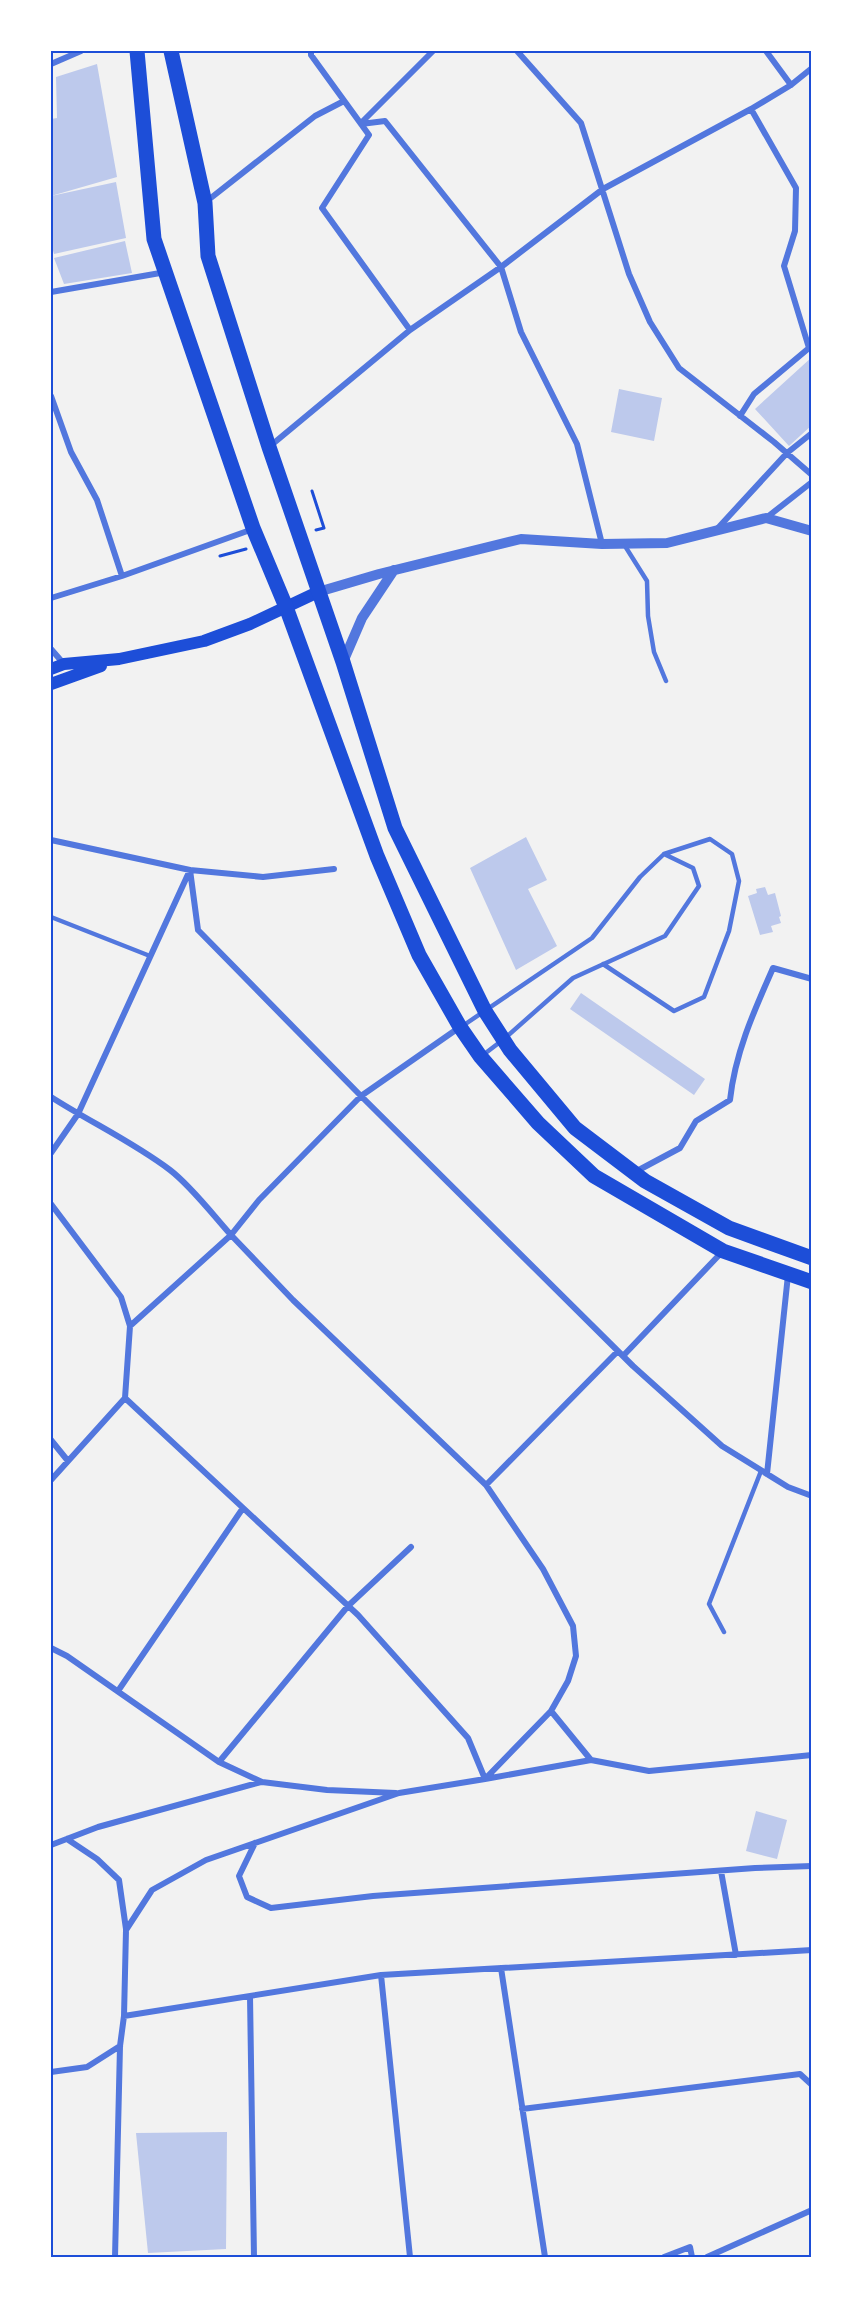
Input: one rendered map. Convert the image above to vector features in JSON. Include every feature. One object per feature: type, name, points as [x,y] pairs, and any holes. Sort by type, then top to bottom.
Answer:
[{"type":"highway","points":[[137,51],[154,239],[253,528],[286,608],[377,856],[419,955],[460,1027],[480,1056],[538,1123],[594,1176],[723,1251],[812,1282]]},
{"type":"highway","points":[[171,51],[205,203],[208,256],[269,447],[343,662],[395,828],[485,1011],[510,1050],[575,1128],[645,1181],[729,1228],[812,1258]]},
{"type":"main road","points":[[51,669],[64,664],[119,659],[204,641],[286,608],[318,592]]},
{"type":"main road","points":[[51,684],[119,659]]},
{"type":"street","points":[[51,64],[81,51]]},
{"type":"street","points":[[311,51],[311,55],[369,135],[322,208],[410,330]]},
{"type":"street","points":[[361,124],[433,51]]},
{"type":"street","points":[[517,51],[581,123],[629,274],[650,322],[680,368],[812,475]]},
{"type":"street","points":[[766,51],[791,85]]},
{"type":"street","points":[[269,447],[410,330],[501,267],[603,189],[751,109],[791,85],[812,68]]},
{"type":"street","points":[[205,203],[315,116],[344,101]]},
{"type":"street","points":[[740,416],[754,394],[809,348],[784,266],[795,231],[796,188],[751,109]]},
{"type":"street","points":[[361,124],[385,121],[501,267],[520,332],[577,444],[602,544]]},
{"type":"street","points":[[51,292],[166,272]]},
{"type":"street","points":[[51,396],[71,452],[97,500],[122,576]]},
{"type":"street","points":[[716,531],[787,453],[812,433]]},
{"type":"street","points":[[318,592],[394,570],[521,539],[602,544],[667,543],[766,518],[812,482]]},
{"type":"street","points":[[766,518],[812,531]]},
{"type":"street","points":[[51,598],[122,576],[253,528]]},
{"type":"street","points":[[343,662],[362,618],[394,570]]},
{"type":"street","points":[[51,649],[64,664]]},
{"type":"street","points":[[51,840],[190,870],[263,877],[334,869]]},
{"type":"street","points":[[51,1153],[78,1114],[190,870]]},
{"type":"street","points":[[190,870],[198,930],[361,1096],[621,1353],[722,1446],[788,1487],[812,1496]]},
{"type":"street","points":[[634,1172],[680,1148],[696,1121],[730,1100],[732,1078],[750,1022],[773,968],[812,978]]},
{"type":"street","points":[[130,1326],[231,1235],[259,1200],[361,1096],[460,1027]]},
{"type":"street","points":[[51,1097],[122,1137],[172,1172],[293,1300],[486,1485],[543,1569],[573,1626],[576,1656],[568,1682],[551,1711],[485,1779]]},
{"type":"street","points":[[51,1203],[121,1297],[130,1326],[125,1398],[51,1480]]},
{"type":"street","points":[[486,1485],[723,1251]]},
{"type":"street","points":[[764,1472],[789,1275]]},
{"type":"street","points":[[125,1398],[348,1606],[468,1738],[485,1779]]},
{"type":"street","points":[[51,1440],[68,1461]]},
{"type":"street","points":[[118,1691],[243,1508]]},
{"type":"street","points":[[219,1762],[348,1606],[411,1547]]},
{"type":"street","points":[[51,1648],[68,1656],[219,1762],[262,1782],[327,1790],[399,1793]]},
{"type":"street","points":[[551,1711],[591,1760]]},
{"type":"street","points":[[126,1930],[152,1890],[206,1860],[399,1793],[591,1760],[649,1771],[812,1755]]},
{"type":"street","points":[[51,1845],[98,1827],[262,1782]]},
{"type":"street","points":[[67,1839],[97,1859],[118,1880],[126,1930],[124,2016],[120,2046],[115,2257]]},
{"type":"street","points":[[256,1843],[238,1876],[247,1897],[271,1908],[373,1896],[812,1866]]},
{"type":"street","points":[[721,1871],[736,1954]]},
{"type":"street","points":[[124,2016],[381,1975],[812,1950]]},
{"type":"street","points":[[501,1968],[544,2257]]},
{"type":"street","points":[[381,1975],[410,2257]]},
{"type":"street","points":[[250,1996],[254,2257]]},
{"type":"street","points":[[51,2072],[87,2067],[120,2046]]},
{"type":"street","points":[[522,2109],[800,2074],[812,2085]]},
{"type":"street","points":[[707,2257],[812,2210]]},
{"type":"street","points":[[664,2257],[690,2247],[692,2257]]},
{"type":"lane","points":[[623,544],[647,581],[648,616],[654,652],[666,681]]},
{"type":"lane","points":[[460,1027],[592,938],[640,877],[664,854],[710,839],[732,854],[739,881],[731,921],[704,996],[674,1011],[603,964]]},
{"type":"lane","points":[[480,1056],[504,1039],[573,978],[664,936],[699,885],[693,868],[664,854]]},
{"type":"lane","points":[[51,917],[150,956]]},
{"type":"lane","points":[[724,1632],[709,1604],[764,1472]]},
{"type":"path","points":[[312,490],[324,528]]},
{"type":"building","points":[[97,64],[117,177],[51,196],[51,119],[57,118],[56,77]]},
{"type":"building","points":[[116,182],[126,238],[54,254],[51,244],[51,196]]},
{"type":"building","points":[[125,241],[132,273],[64,284],[54,258]]},
{"type":"building","points":[[812,357],[812,425],[789,446],[755,409]]},
{"type":"building","points":[[619,389],[662,398],[654,441],[611,432]]},
{"type":"building","points":[[526,837],[547,880],[528,889],[557,946],[516,970],[470,868]]},
{"type":"building","points":[[765,887],[768,895],[775,893],[781,923],[771,926],[773,932],[760,935],[748,896],[757,893],[756,889]]},
{"type":"building","points":[[581,993],[705,1079],[694,1095],[570,1009]]},
{"type":"building","points":[[756,1811],[787,1820],[777,1859],[746,1851]]},
{"type":"building","points":[[227,2132],[226,2249],[148,2253],[136,2133]]}]
